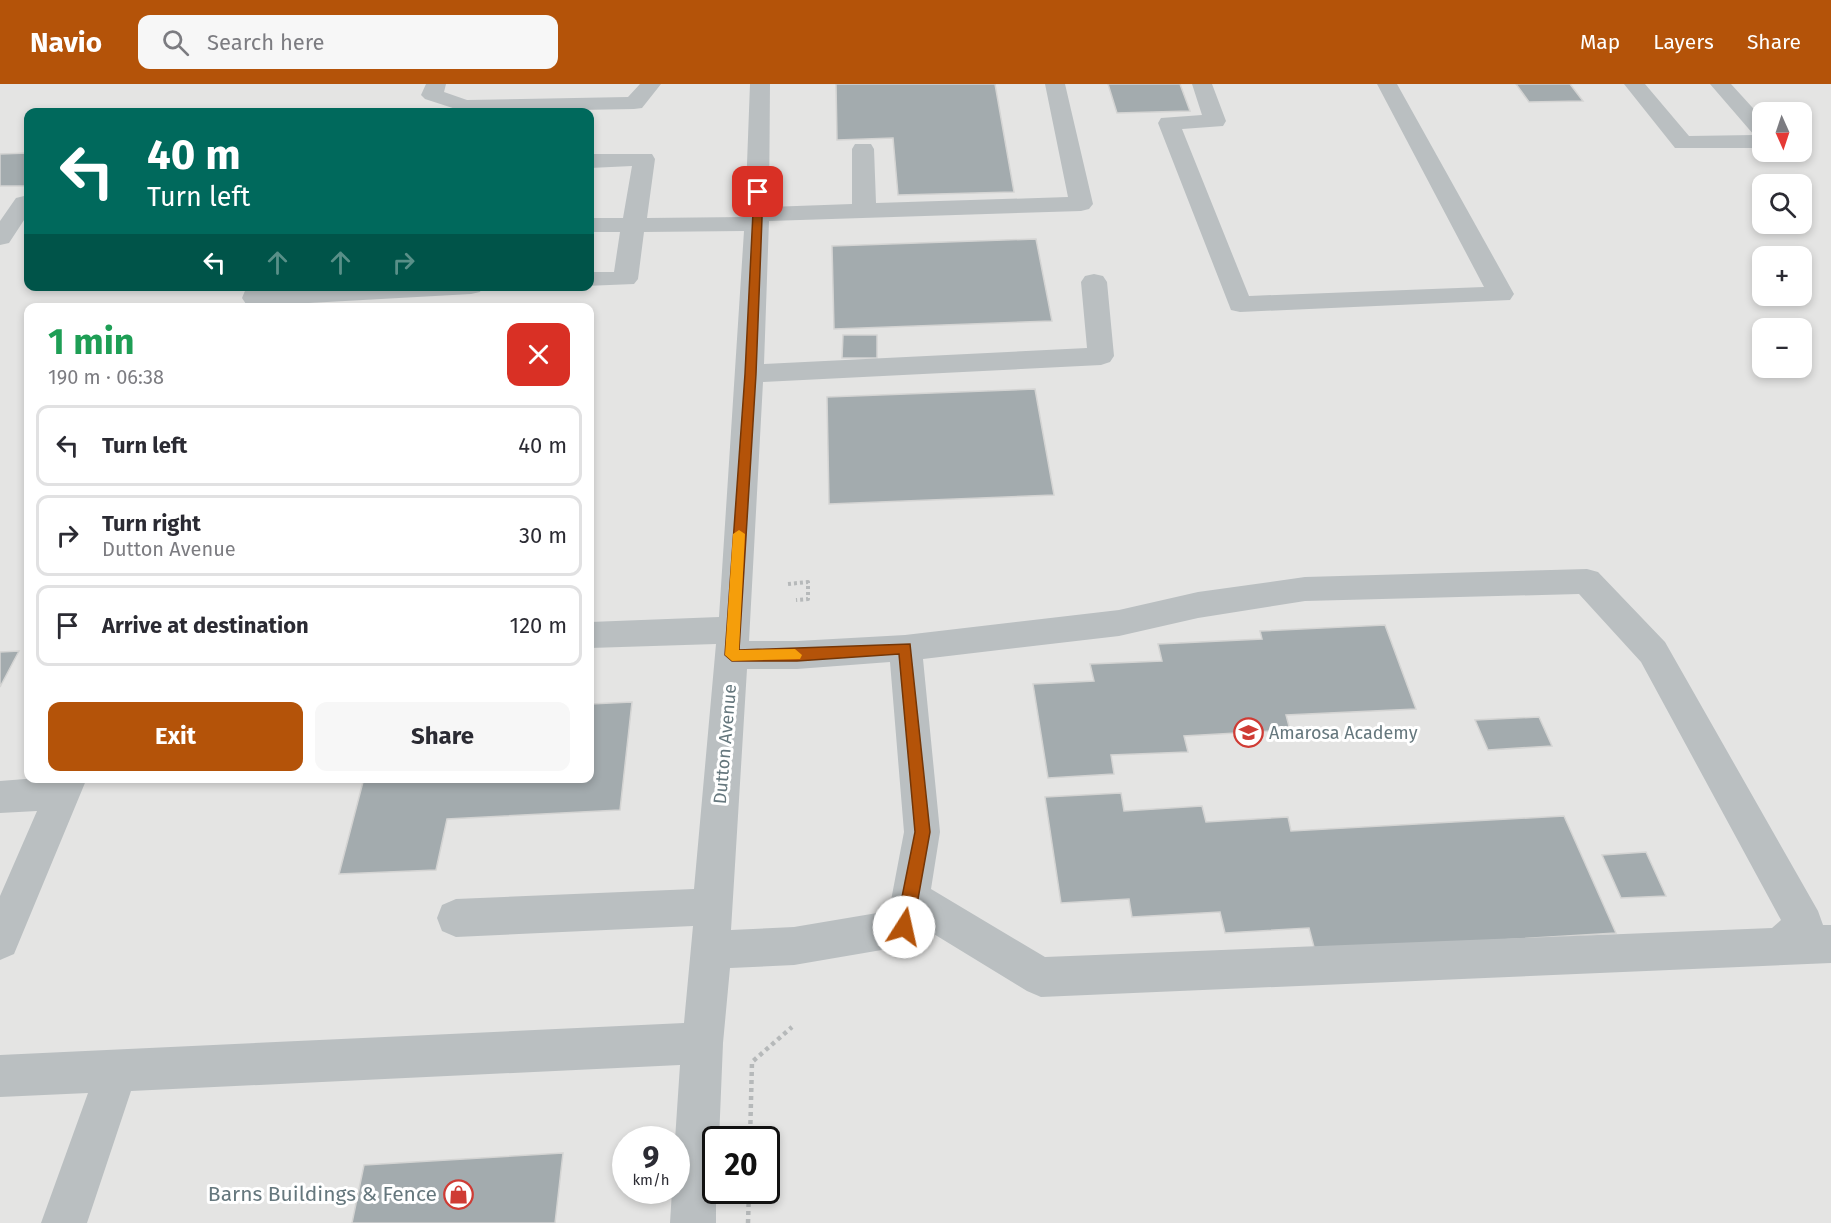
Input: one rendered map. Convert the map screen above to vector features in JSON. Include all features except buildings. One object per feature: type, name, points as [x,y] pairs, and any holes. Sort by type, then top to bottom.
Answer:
[{"type":"street","points":[[436,84],[432,95],[465,106],[634,103],[651,84]]},
{"type":"street","name":"Dutton Avenue","points":[[693,1223],[702,1043],[712,951],[712,907],[750,374],[758,219],[759,84]]},
{"type":"street","points":[[594,225],[758,219],[864,211],[1081,204],[1055,84]]},
{"type":"street","points":[[1202,84],[1215,121],[1169,123],[1240,304],[1501,294],[1388,84]]},
{"type":"street","points":[[1634,84],[1683,143],[1752,141]]},
{"type":"street","points":[[1720,84],[1752,119]]},
{"type":"street","points":[[863,149],[864,211]]},
{"type":"street","points":[[594,161],[644,159],[625,279],[594,280]]},
{"type":"street","points":[[6,243],[24,203]]},
{"type":"street","points":[[750,374],[1101,356],[1094,282]]},
{"type":"street","points":[[258,291],[255,298],[381,291]]},
{"type":"street","points":[[594,635],[732,643],[797,655],[905,648],[1119,623],[1198,605],[1305,589],[1587,580],[1653,652],[1804,924],[1780,947]]},
{"type":"street","points":[[712,951],[794,946],[904,927],[922,832],[905,648]]},
{"type":"street","points":[[0,797],[66,786]]},
{"type":"street","points":[[0,941],[66,786]]},
{"type":"street","points":[[910,898],[1041,977],[1831,944]]},
{"type":"street","points":[[456,918],[712,907]]},
{"type":"street","points":[[0,1076],[702,1043]]},
{"type":"street","points":[[64,1223],[117,1071]]},
{"type":"path","points":[[788,584],[808,582],[808,599],[796,600]]},
{"type":"path","points":[[750,1126],[752,1062],[792,1027]]},
{"type":"path","points":[[748,1223],[749,1204]]},
{"type":"shaded area","points":[[0,84],[1831,84],[1831,1223],[0,1223]]},
{"type":"slow traffic","points":[[739,534],[732,655],[795,655]]},
{"type":"place","name":"Amarosa Academy","points":[[1248,733]]},
{"type":"place","name":"Barns Buildings & Fence","points":[[458,1194]]},
{"type":"route","points":[[758,192],[750,374],[732,655],[797,655],[905,648],[922,832],[904,927]]}]
